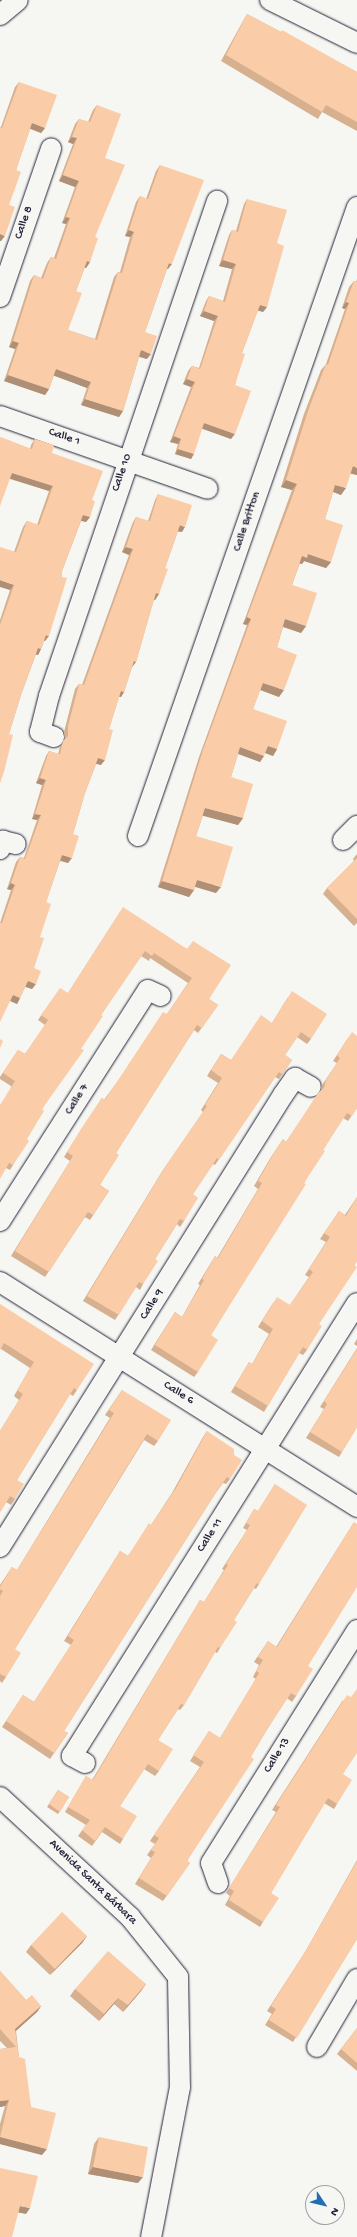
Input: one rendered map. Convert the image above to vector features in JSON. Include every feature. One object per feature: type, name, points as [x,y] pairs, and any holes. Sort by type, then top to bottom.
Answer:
[{"type":"street","points":[[0,15],[18,0]]},
{"type":"street","points":[[279,2],[357,44]]},
{"type":"street","name":"Calle 8","points":[[0,297],[51,149]]},
{"type":"street","name":"Calle 10","points":[[54,737],[40,732],[49,696],[217,201]]},
{"type":"street","name":"Calle Britton","points":[[138,836],[357,207]]},
{"type":"street","name":"Calle 1","points":[[0,416],[208,489]]},
{"type":"street","points":[[343,840],[357,826]]},
{"type":"street","name":"Calle 7","points":[[0,1221],[148,990],[161,996]]},
{"type":"street","name":"Calle 9","points":[[0,1548],[283,1095],[295,1078],[311,1087]]},
{"type":"street","name":"Calle 6","points":[[0,1282],[357,1507]]},
{"type":"street","name":"Calle 11","points":[[85,1763],[72,1756],[357,1303]]},
{"type":"street","name":"Calle 13","points":[[218,1883],[211,1863],[357,1630]]},
{"type":"street","name":"Avenida Santa Bárbara","points":[[0,1797],[130,1917],[178,1977],[180,2087],[151,2237]]},
{"type":"street","points":[[317,2047],[355,1988]]},
{"type":"building","points":[[247,14],[281,32],[282,30],[357,72],[357,122],[326,105],[322,112],[226,55]]},
{"type":"building","points":[[19,82],[57,95],[45,128],[32,123],[16,170],[21,172],[9,205],[15,207],[5,236],[0,234],[0,127],[2,128]]},
{"type":"building","points":[[97,105],[121,114],[105,158],[125,165],[95,237],[98,238],[90,262],[87,261],[76,291],[82,293],[68,330],[97,340],[118,272],[122,273],[134,232],[129,230],[140,196],[148,199],[160,165],[204,180],[172,264],[169,263],[145,332],[157,336],[151,354],[141,350],[123,411],[85,399],[91,382],[56,369],[49,389],[8,375],[19,343],[13,341],[34,275],[43,279],[51,257],[56,259],[70,218],[66,217],[79,181],[63,175],[77,138],[72,137],[79,119],[90,122]]},
{"type":"building","points":[[247,199],[287,210],[277,243],[284,246],[267,307],[260,305],[242,353],[245,354],[235,385],[251,391],[235,434],[204,423],[194,454],[178,449],[181,439],[174,436],[195,382],[187,379],[192,366],[200,369],[218,316],[204,311],[209,296],[225,302],[236,264],[223,260],[232,230],[238,232]]},
{"type":"building","points":[[354,281],[357,282],[357,468],[353,466],[346,488],[335,485],[325,519],[343,525],[331,562],[308,554],[307,558],[302,556],[292,585],[317,593],[306,626],[285,619],[277,647],[297,655],[284,690],[263,683],[253,709],[287,721],[277,749],[268,746],[264,756],[240,747],[231,777],[253,784],[243,818],[205,808],[196,836],[233,847],[221,887],[197,880],[194,890],[162,881],[203,750],[251,619],[247,617],[297,484],[286,480],[309,408],[326,364],[328,365],[349,303],[346,302]]},
{"type":"building","points":[[0,437],[32,449],[35,439],[54,445],[52,453],[103,471],[92,500],[95,501],[90,517],[83,515],[62,571],[62,577],[67,578],[49,636],[46,635],[41,649],[38,648],[21,695],[9,734],[13,735],[0,783],[0,625],[14,585],[0,580],[0,547],[16,552],[27,521],[39,525],[53,486],[12,473],[0,506]]},
{"type":"building","points":[[158,494],[192,505],[185,527],[180,525],[165,568],[168,569],[159,594],[156,593],[136,662],[134,661],[124,692],[121,691],[109,729],[113,730],[105,760],[98,758],[85,793],[73,834],[79,836],[72,858],[62,855],[46,902],[51,904],[40,937],[44,938],[34,968],[41,971],[36,984],[28,981],[20,998],[13,995],[0,1022],[0,923],[2,923],[15,885],[11,883],[20,857],[25,859],[41,815],[35,814],[46,780],[40,778],[49,751],[60,754],[63,741],[68,736],[68,726],[79,684],[84,685],[133,549],[126,547],[136,517],[150,521]]},
{"type":"building","points":[[357,858],[357,919],[327,888]]},
{"type":"building","points":[[123,907],[187,949],[193,941],[231,965],[209,999],[218,1005],[202,1028],[197,1025],[116,1153],[119,1155],[100,1185],[109,1191],[93,1215],[88,1212],[49,1272],[15,1251],[73,1156],[67,1152],[85,1123],[102,1098],[105,1100],[163,1012],[167,1014],[192,978],[154,953],[152,956],[145,951],[101,1015],[103,1016],[81,1049],[84,1050],[42,1109],[44,1111],[27,1139],[29,1141],[13,1165],[9,1163],[0,1179],[0,1105],[15,1081],[3,1073],[18,1050],[25,1054],[48,1020],[41,1015],[60,988],[68,993]]},
{"type":"building","points":[[292,991],[327,1014],[311,1039],[301,1032],[285,1055],[292,1060],[282,1074],[279,1072],[219,1160],[217,1158],[193,1194],[198,1198],[184,1221],[180,1219],[155,1259],[158,1261],[143,1284],[139,1282],[119,1315],[87,1296],[167,1164],[207,1106],[205,1105],[222,1078],[211,1070],[221,1054],[231,1060],[261,1015],[272,1023]]},
{"type":"building","points":[[352,1032],[357,1036],[357,1108],[352,1116],[347,1113],[323,1150],[325,1151],[304,1183],[306,1184],[211,1335],[218,1340],[198,1372],[155,1345],[175,1312],[182,1317],[204,1280],[202,1279],[215,1256],[218,1258],[262,1183],[258,1181],[275,1151],[283,1139],[286,1142],[318,1093],[324,1088],[326,1080],[340,1058],[337,1055]]},
{"type":"building","points":[[0,1039],[3,1041],[0,1048]]},
{"type":"building","points":[[357,1197],[357,1261],[354,1265],[357,1267],[319,1324],[322,1326],[307,1350],[303,1347],[268,1406],[235,1386],[249,1362],[252,1364],[273,1329],[262,1321],[277,1297],[290,1305],[313,1272],[309,1269],[330,1237],[324,1233],[339,1211],[346,1216]]},
{"type":"building","points":[[0,1304],[94,1364],[77,1390],[74,1388],[17,1480],[24,1484],[15,1499],[10,1496],[1,1511],[0,1431],[23,1394],[17,1390],[34,1362],[4,1343],[0,1350]]},
{"type":"building","points":[[357,1349],[357,1427],[342,1452],[310,1432],[327,1404],[324,1401]]},
{"type":"building","points":[[122,1390],[171,1420],[158,1441],[147,1434],[15,1649],[21,1653],[6,1677],[0,1674],[0,1596],[3,1591],[0,1587],[12,1567],[17,1570],[76,1475],[114,1413],[109,1410]]},
{"type":"building","points":[[207,1431],[234,1449],[234,1455],[242,1460],[230,1479],[227,1477],[215,1494],[64,1731],[68,1733],[54,1753],[6,1721],[23,1695],[34,1702],[74,1640],[68,1636],[120,1551],[128,1556],[149,1523],[151,1525],[176,1488]]},
{"type":"building","points":[[275,1484],[307,1505],[259,1584],[257,1583],[234,1620],[237,1622],[220,1648],[218,1647],[184,1705],[181,1704],[158,1740],[173,1749],[159,1771],[148,1764],[120,1806],[137,1816],[123,1839],[105,1827],[95,1841],[82,1830],[90,1820],[68,1807],[86,1776],[93,1780],[200,1600],[204,1602],[228,1565],[226,1564],[250,1525],[246,1523],[254,1509],[258,1511]]},
{"type":"building","points":[[354,1522],[357,1524],[357,1587],[308,1666],[313,1669],[296,1696],[291,1693],[268,1728],[251,1757],[254,1759],[187,1861],[190,1863],[167,1896],[139,1878],[155,1852],[151,1850],[159,1838],[154,1835],[204,1762],[193,1755],[209,1731],[220,1738],[259,1673],[256,1671],[263,1660],[258,1657],[268,1641],[277,1647]]},
{"type":"building","points":[[357,1689],[357,1753],[343,1774],[352,1780],[337,1804],[328,1798],[271,1893],[279,1898],[263,1922],[229,1900],[234,1891],[229,1888],[280,1807],[276,1805],[347,1695],[351,1697]]},
{"type":"building","points":[[58,1790],[69,1797],[60,1812],[49,1804]]},
{"type":"building","points":[[357,1861],[357,1939],[297,2038],[269,2020],[276,2009],[271,2006],[308,1947]]},
{"type":"building","points":[[62,1912],[87,1936],[55,1969],[31,1945]]},
{"type":"building","points":[[108,1951],[146,1984],[128,2005],[118,1998],[104,2014],[75,1989]]},
{"type":"building","points":[[0,1971],[26,2000],[32,1995],[41,2006],[15,2029],[19,2057],[25,2059],[31,2107],[56,2113],[47,2149],[0,2137],[9,2100],[0,2101],[0,2049],[16,2047],[0,2029]]},
{"type":"building","points":[[357,2028],[357,2063],[341,2049]]},
{"type":"building","points":[[99,2137],[148,2147],[143,2177],[93,2167]]},
{"type":"building","points":[[0,2168],[38,2176],[30,2208],[20,2206],[12,2237],[0,2237]]}]
